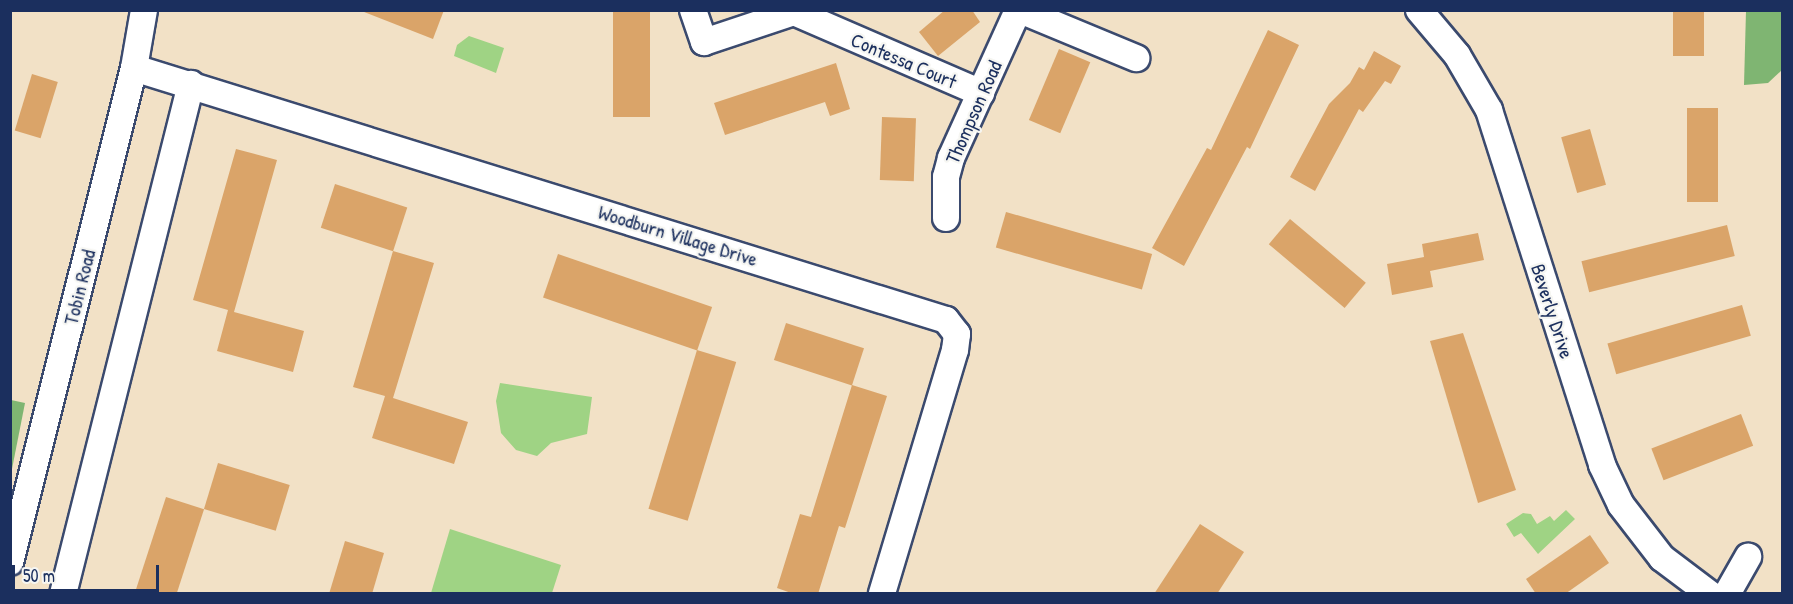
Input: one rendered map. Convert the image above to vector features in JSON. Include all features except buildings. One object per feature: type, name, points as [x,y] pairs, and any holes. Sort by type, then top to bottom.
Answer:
[{"type":"street","name":"Tobin Road","points":[[10,562],[134,68],[144,10]]},
{"type":"street","name":"Contessa Court","points":[[693,10],[704,42],[794,11],[981,93]]},
{"type":"street","points":[[1019,10],[1136,58]]},
{"type":"street","name":"Thompson Road","points":[[946,218],[948,168],[1019,10]]},
{"type":"street","name":"Beverly Drive","points":[[1419,10],[1457,55],[1489,110],[1602,465],[1617,496],[1640,532],[1662,558],[1710,594]]},
{"type":"street","name":"Woodburn Village Drive","points":[[134,68],[946,320],[957,334],[955,350],[882,594]]},
{"type":"street","points":[[63,594],[191,84]]},
{"type":"street","points":[[1727,594],[1748,557]]},
{"type":"green space","points":[[1746,11],[1782,11],[1782,70],[1768,83],[1744,85]]},
{"type":"green space","points":[[469,36],[504,48],[496,73],[454,56],[457,45]]},
{"type":"green space","points":[[500,383],[592,397],[587,434],[551,443],[537,456],[516,450],[501,433],[496,401]]},
{"type":"green space","points":[[10,400],[25,403],[11,474]]},
{"type":"green space","points":[[1566,510],[1575,519],[1538,554],[1521,533],[1514,537],[1506,524],[1523,513],[1531,514],[1537,524],[1550,516],[1554,521]]},
{"type":"green space","points":[[450,529],[561,565],[552,593],[431,593]]}]
